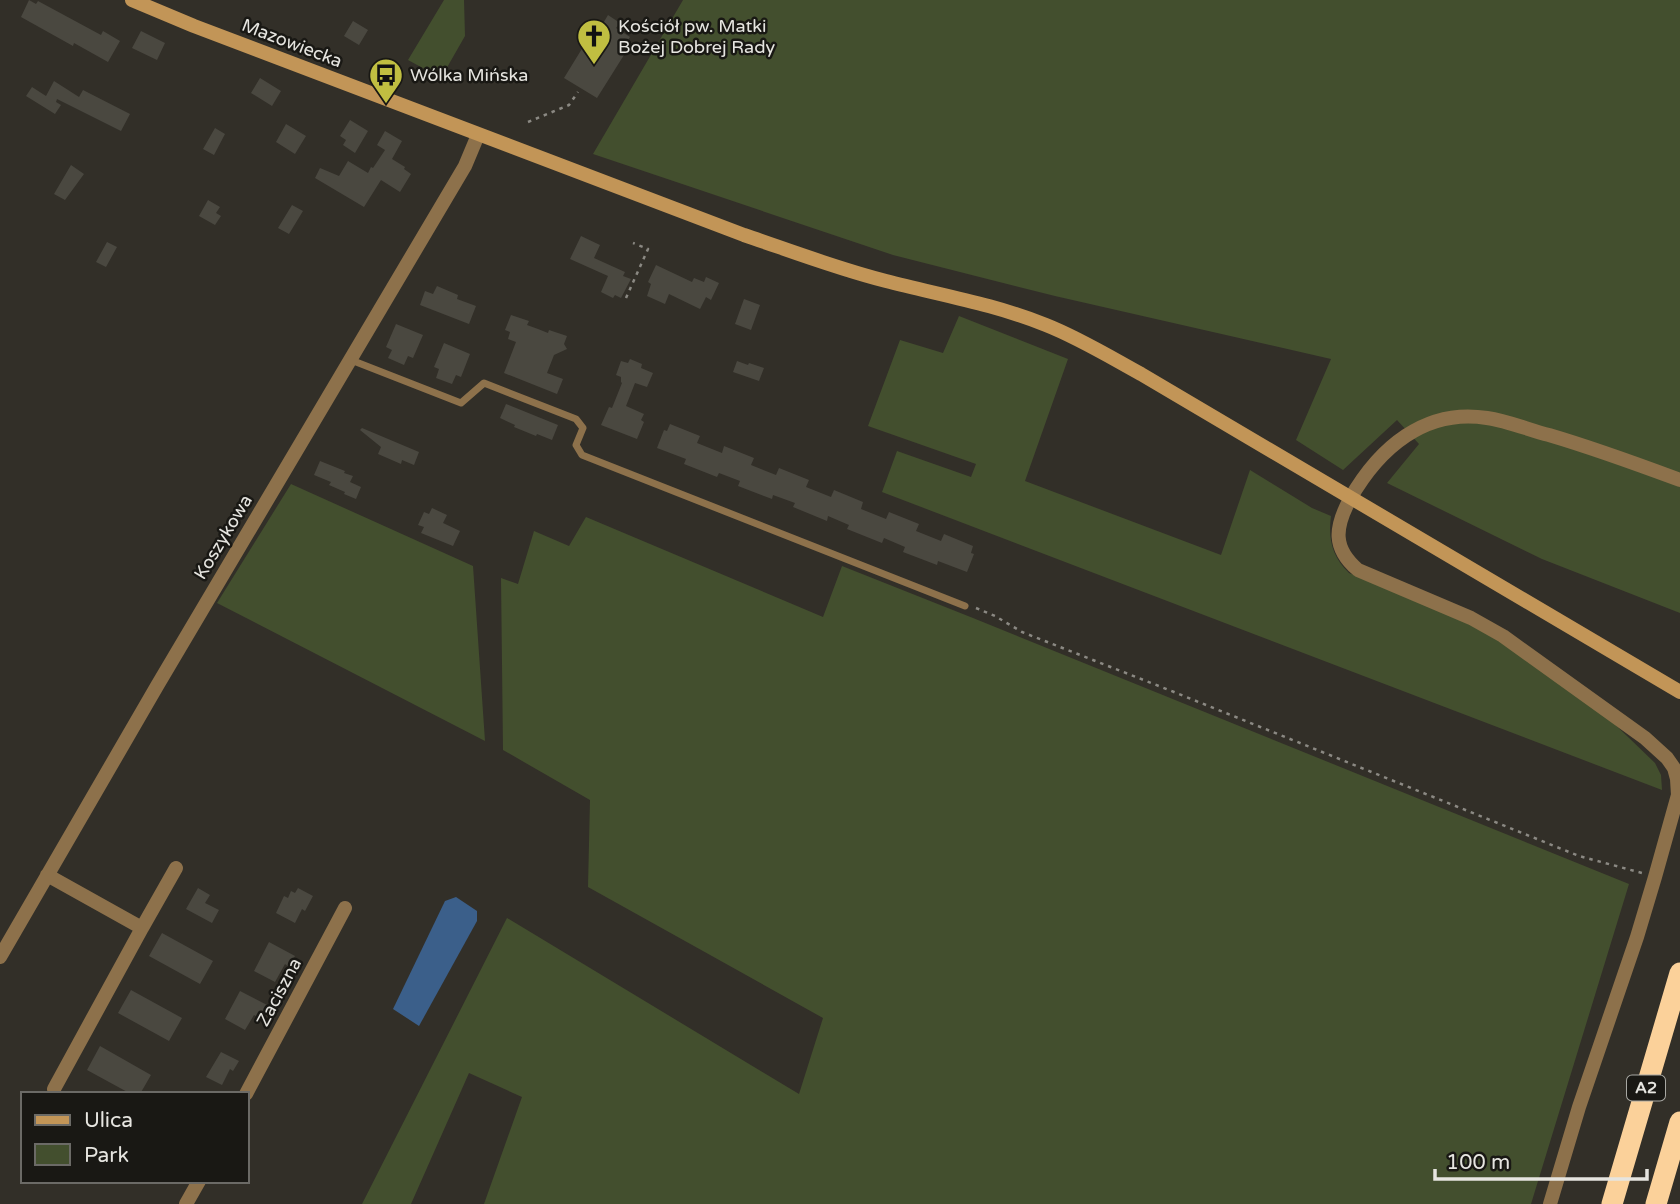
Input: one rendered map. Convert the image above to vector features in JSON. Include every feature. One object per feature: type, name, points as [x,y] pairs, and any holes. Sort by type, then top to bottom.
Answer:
[{"type":"highway","name":"A2","points":[[1612,1204],[1680,973]]},
{"type":"highway","name":"A2","points":[[1656,1204],[1680,1122]]},
{"type":"street","name":"Mazowiecka","points":[[132,0],[744,235],[886,281],[981,304],[1070,336],[1680,692]]},
{"type":"street","name":"Koszykowa","points":[[0,957],[465,166],[478,135]]},
{"type":"street","points":[[1550,1204],[1579,1107],[1656,877],[1678,794],[1674,768],[1658,749],[1635,730],[1496,632],[1471,618],[1358,570],[1344,556],[1338,538],[1341,516],[1374,463],[1401,438],[1431,424],[1465,417],[1496,420],[1562,439],[1680,480]]},
{"type":"street","points":[[54,1088],[176,868]]},
{"type":"street","points":[[47,875],[142,928]]},
{"type":"street","name":"Zaciszna","points":[[247,1092],[345,908]]},
{"type":"street","points":[[186,1204],[198,1183]]},
{"type":"lane","points":[[350,359],[461,403],[484,383],[576,419],[583,428],[576,445],[582,455],[965,606]]},
{"type":"path","points":[[528,122],[569,105],[578,92]]},
{"type":"path","points":[[626,298],[648,249],[633,243]]},
{"type":"path","points":[[965,606],[995,616],[1041,640],[1579,856],[1656,877]]},
{"type":"green space","points":[[444,0],[464,0],[465,36],[441,78],[408,60]]},
{"type":"green space","points":[[683,0],[1680,0],[1680,613],[1542,559],[1387,483],[1419,444],[1397,420],[1343,470],[1296,440],[1331,359],[1055,296],[893,255],[593,154]]},
{"type":"green space","points":[[959,316],[1068,359],[1025,481],[1221,555],[1250,470],[1312,508],[1331,516],[1332,547],[1349,573],[1491,633],[1599,709],[1655,763],[1661,775],[1662,790],[882,492],[897,451],[971,477],[976,464],[868,426],[900,340],[943,353]]},
{"type":"green space","points":[[291,484],[473,566],[485,741],[217,603]]},
{"type":"green space","points":[[586,517],[823,617],[842,566],[1629,884],[1531,1204],[484,1204],[522,1097],[469,1073],[411,1204],[362,1204],[507,918],[799,1094],[823,1018],[588,887],[590,800],[503,750],[501,578],[518,584],[534,531],[569,546]]},
{"type":"water","points":[[456,897],[477,911],[477,921],[419,1026],[393,1009],[445,901]]},
{"type":"building","points":[[29,0],[36,4],[38,1],[101,35],[103,31],[120,41],[108,62],[21,17]]},
{"type":"building","name":"Kościół pw. Matki Bożej Dobrej Rady","points":[[608,15],[620,23],[616,28],[630,37],[620,52],[624,55],[597,98],[564,78],[591,34],[595,37]]},
{"type":"building","points":[[353,21],[368,30],[359,45],[344,36]]},
{"type":"building","points":[[141,31],[165,43],[157,60],[132,48]]},
{"type":"building","points":[[260,78],[281,91],[272,106],[251,93]]},
{"type":"building","points":[[54,81],[79,97],[83,90],[130,114],[121,131],[57,99],[56,102],[61,105],[55,114],[26,96],[32,87],[46,96]]},
{"type":"building","points":[[350,120],[368,131],[355,153],[343,145],[346,140],[340,136]]},
{"type":"building","points":[[286,124],[306,136],[295,154],[276,142]]},
{"type":"building","points":[[215,128],[225,134],[214,155],[203,149]]},
{"type":"building","points":[[385,131],[402,141],[392,159],[411,174],[400,192],[381,180],[364,207],[315,178],[320,168],[339,176],[348,161],[368,173],[385,150],[377,145]]},
{"type":"building","points":[[71,165],[84,174],[65,200],[54,194]]},
{"type":"building","points":[[208,200],[220,207],[216,213],[221,216],[215,225],[199,216]]},
{"type":"building","points":[[292,205],[303,211],[289,234],[278,228]]},
{"type":"building","points":[[581,236],[600,245],[594,258],[625,272],[623,276],[631,279],[621,298],[615,295],[613,298],[601,292],[608,276],[570,259]]},
{"type":"building","points":[[107,242],[117,247],[106,267],[96,262]]},
{"type":"building","points":[[656,265],[692,282],[694,278],[704,282],[706,277],[719,283],[711,300],[706,297],[700,309],[669,294],[665,304],[647,296],[651,284],[648,282]]},
{"type":"building","points":[[437,286],[458,295],[457,299],[476,306],[469,324],[420,305],[425,291],[433,294]]},
{"type":"building","points":[[744,299],[760,305],[751,330],[735,324]]},
{"type":"building","points":[[511,315],[529,321],[527,325],[548,333],[549,330],[567,336],[564,344],[567,349],[554,355],[547,373],[563,379],[557,394],[504,373],[516,342],[508,339],[510,332],[505,330]]},
{"type":"building","points":[[396,324],[423,335],[413,358],[408,356],[404,365],[388,358],[392,350],[386,347]]},
{"type":"building","points":[[444,343],[470,354],[461,377],[456,375],[452,384],[436,378],[439,369],[434,367]]},
{"type":"building","points":[[630,359],[653,373],[647,387],[635,383],[626,406],[644,414],[641,420],[644,422],[637,439],[601,425],[609,407],[612,408],[622,383],[621,377],[616,375],[621,361],[628,363]]},
{"type":"building","points":[[737,361],[764,368],[759,381],[733,372]]},
{"type":"building","points":[[506,404],[558,425],[552,440],[514,427],[515,425],[500,418]]},
{"type":"building","points":[[670,424],[700,436],[697,443],[722,453],[724,446],[754,458],[751,465],[776,475],[779,468],[809,480],[806,487],[831,497],[834,490],[863,502],[861,509],[886,519],[889,512],[919,524],[916,531],[941,541],[944,534],[973,546],[971,553],[974,554],[967,572],[938,561],[937,565],[903,552],[905,547],[884,538],[882,543],[847,529],[849,525],[828,516],[827,521],[793,507],[795,503],[773,495],[772,499],[738,486],[740,481],[719,473],[717,477],[684,464],[686,459],[657,448],[664,430],[667,431]]},
{"type":"building","points":[[362,428],[419,452],[414,465],[402,460],[401,464],[378,454],[381,447],[360,430]]},
{"type":"building","points":[[320,461],[353,476],[350,482],[361,487],[356,499],[329,485],[331,482],[314,475]]},
{"type":"building","points":[[432,508],[447,515],[443,523],[460,531],[453,546],[421,533],[424,527],[418,525],[424,512],[429,514]]},
{"type":"building","points":[[198,888],[210,895],[205,903],[219,910],[212,923],[186,909]]},
{"type":"building","points":[[298,888],[313,896],[295,923],[276,913],[284,896],[288,898],[291,891],[295,893]]},
{"type":"building","points":[[162,933],[213,961],[200,984],[149,956]]},
{"type":"building","points":[[269,942],[295,956],[289,967],[285,964],[275,982],[254,971]]},
{"type":"building","points":[[131,990],[182,1018],[169,1041],[118,1013]]},
{"type":"building","points":[[240,991],[269,1006],[262,1019],[254,1015],[245,1030],[225,1019]]},
{"type":"building","points":[[100,1046],[151,1075],[141,1092],[127,1092],[87,1070]]},
{"type":"building","points":[[221,1052],[239,1061],[233,1071],[230,1069],[222,1085],[206,1077]]},
{"type":"place","name":"Kościół pw. Matki Bożej Dobrej Rady","points":[[594,66]]},
{"type":"place","name":"Wólka Mińska","points":[[386,105]]}]
